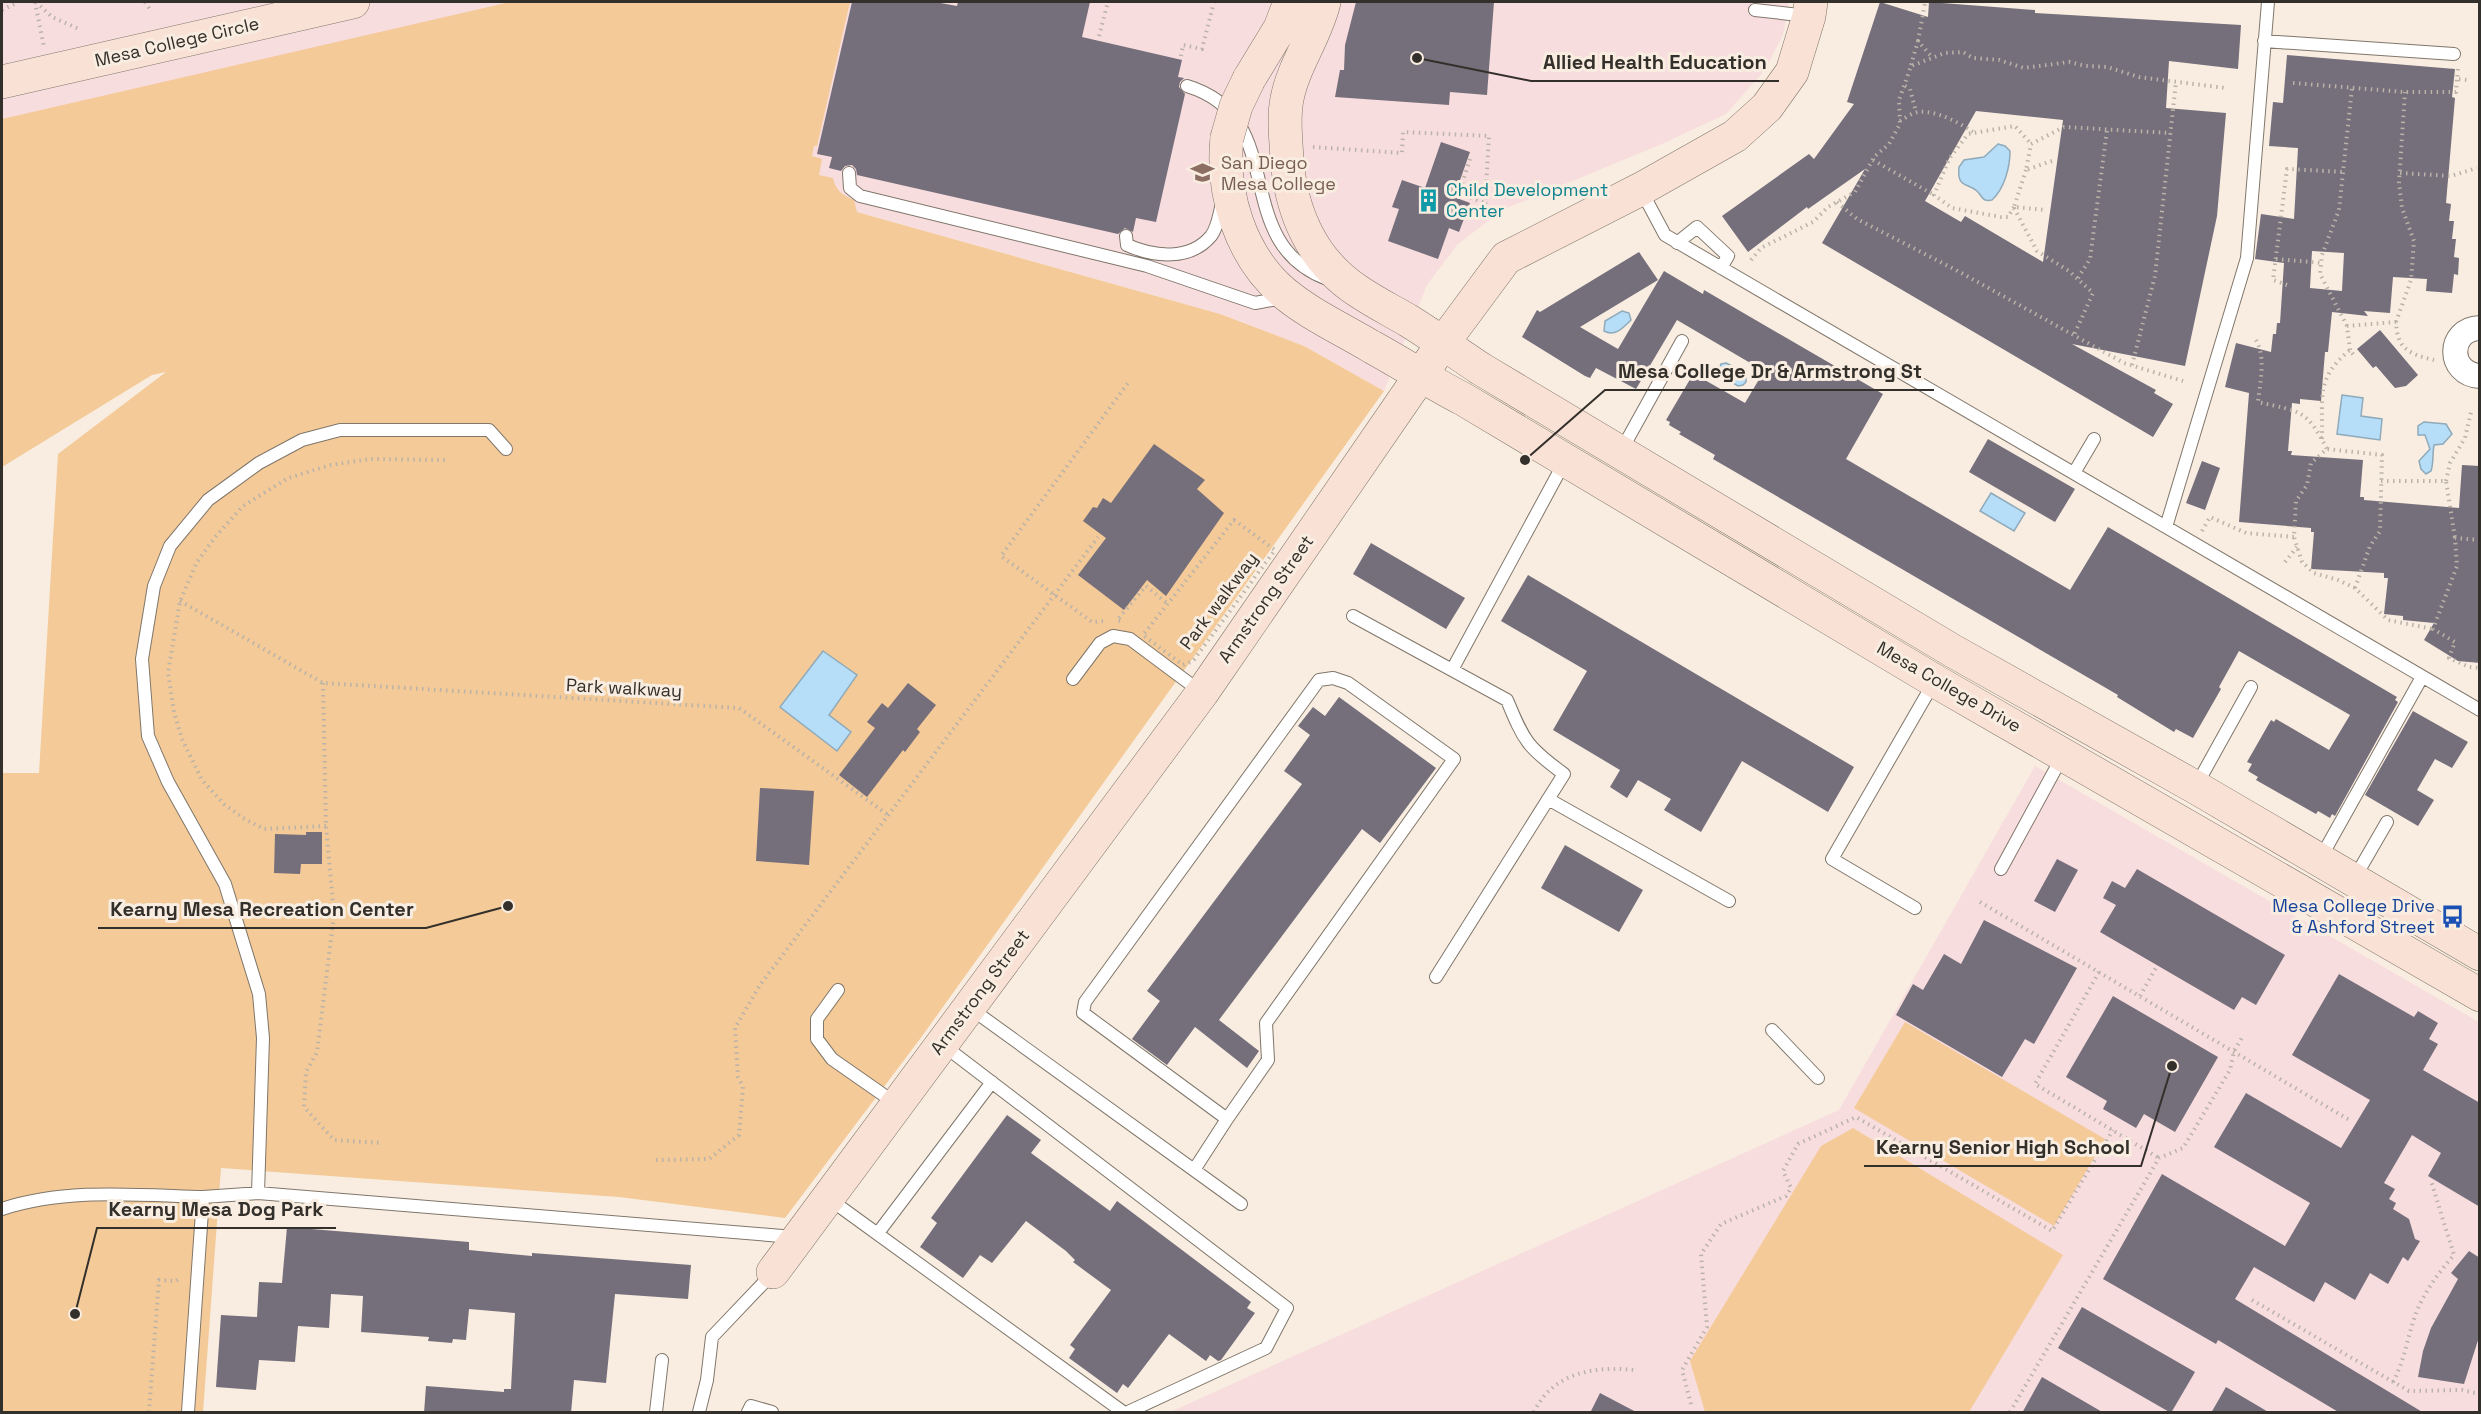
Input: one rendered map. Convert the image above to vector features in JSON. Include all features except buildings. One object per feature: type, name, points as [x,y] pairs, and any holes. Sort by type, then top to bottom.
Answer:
[{"type":"street","name":"Mesa College Circle","points":[[2,82],[318,6],[353,2]]},
{"type":"street","points":[[1290,2],[1280,28],[1249,79],[1236,106],[1227,138],[1227,185],[1234,216],[1252,252],[1273,282],[1290,297],[1420,376]]},
{"type":"street","points":[[1324,2],[1313,38],[1287,98],[1288,167],[1295,209],[1304,231],[1337,274],[1356,290],[1443,343]]},
{"type":"street","name":"Armstrong Street","points":[[773,1272],[1202,693],[1443,343],[1506,258],[1641,189],[1735,136],[1767,107],[1792,72],[1810,9]]},
{"type":"street","points":[[2480,328],[2461,335],[2454,349],[2457,364],[2462,370],[2480,376]]},
{"type":"street","name":"Mesa College Drive","points":[[1443,343],[1481,369],[1953,651],[2195,787],[2480,954]]},
{"type":"street","name":"Mesa College Drive","points":[[1420,376],[1463,399],[1935,681],[2064,753],[2480,995]]},
{"type":"street","points":[[1935,681],[1953,651]]},
{"type":"lane","points":[[2166,527],[2247,258],[2268,2]]},
{"type":"lane","points":[[1755,10],[1810,9]]},
{"type":"lane","points":[[2264,41],[2456,60]]},
{"type":"lane","points":[[1187,86],[1212,96],[1230,112],[1238,124],[1255,158],[1269,219],[1277,237],[1291,258],[1318,275],[1356,290]]},
{"type":"lane","points":[[849,173],[850,188],[860,196],[1147,266],[1255,303],[1290,297]]},
{"type":"lane","points":[[1126,236],[1127,245],[1150,253],[1169,255],[1191,250],[1203,243],[1216,228],[1227,185]]},
{"type":"lane","points":[[1641,189],[1665,235],[1677,243],[2480,710]]},
{"type":"lane","points":[[1677,243],[1697,227],[1728,256],[1721,268]]},
{"type":"lane","points":[[1620,452],[1682,341]]},
{"type":"lane","points":[[258,1193],[263,1038],[259,994],[225,884],[168,782],[148,735],[142,659],[154,586],[170,546],[208,500],[259,463],[302,440],[340,430],[489,430],[506,449]]},
{"type":"lane","points":[[2074,473],[2094,440]]},
{"type":"lane","points":[[1452,670],[1566,460]]},
{"type":"lane","points":[[1353,615],[1507,699],[1516,725],[1526,743],[1564,774],[1436,977]]},
{"type":"lane","points":[[1073,679],[1100,643],[1113,636],[1130,639],[1202,693]]},
{"type":"lane","points":[[2319,860],[2422,677]]},
{"type":"lane","points":[[1194,1170],[1268,1060],[1266,1023],[1454,759],[1348,683],[1333,678],[1319,680],[1085,1002],[1083,1013],[1227,1119]]},
{"type":"lane","points":[[1915,908],[1832,859],[1935,681]]},
{"type":"lane","points":[[2195,787],[2252,687]]},
{"type":"lane","points":[[2001,869],[2064,753]]},
{"type":"lane","points":[[1548,799],[1729,901]]},
{"type":"lane","points":[[2353,880],[2387,822]]},
{"type":"lane","points":[[838,990],[817,1019],[817,1039],[832,1059],[897,1104]]},
{"type":"lane","points":[[969,1007],[1241,1204]]},
{"type":"lane","points":[[1772,1030],[1818,1078]]},
{"type":"lane","points":[[942,1044],[1287,1308],[1266,1348],[1128,1413]]},
{"type":"lane","points":[[878,1233],[992,1082]]},
{"type":"lane","points":[[2,1209],[64,1196],[203,1197],[258,1193],[798,1237]]},
{"type":"lane","points":[[188,1413],[203,1197]]},
{"type":"lane","points":[[828,1198],[1123,1413]]},
{"type":"lane","points":[[699,1413],[707,1380],[712,1337],[773,1272]]},
{"type":"lane","points":[[656,1413],[662,1360]]},
{"type":"lane","points":[[748,1413],[751,1406],[772,1413]]},
{"type":"path","points":[[2,10],[18,2]]},
{"type":"path","points":[[35,2],[52,17],[79,29]]},
{"type":"path","points":[[35,2],[49,71]]},
{"type":"path","points":[[145,2],[151,11]]},
{"type":"path","points":[[1099,36],[1108,2]]},
{"type":"path","points":[[1181,56],[1184,45],[1202,49],[1214,2]]},
{"type":"path","points":[[1751,260],[1761,248],[1813,222],[1837,202],[1855,192],[1873,160],[1889,144],[1900,121],[1899,100],[1918,41],[1925,3]]},
{"type":"path","points":[[1918,41],[1932,57]]},
{"type":"path","points":[[1911,66],[1932,57],[1963,52],[1973,58],[1999,60],[2024,68],[2069,62],[2107,67],[2139,77],[2225,88]]},
{"type":"path","points":[[2293,83],[2405,92],[2456,92],[2456,60]]},
{"type":"path","points":[[2457,79],[2467,80]]},
{"type":"path","points":[[2132,365],[2155,276],[2176,82]]},
{"type":"path","points":[[1905,86],[1910,89],[1916,112]]},
{"type":"path","points":[[2352,88],[2339,210],[2320,274],[2347,327],[2350,350],[2355,357]]},
{"type":"path","points":[[2405,92],[2400,173],[2402,208],[2414,241],[2410,280],[2396,322],[2396,335],[2402,346],[2414,354],[2439,361]]},
{"type":"path","points":[[1900,121],[1916,112],[1958,122],[1973,133]]},
{"type":"path","points":[[1934,195],[1949,159],[1968,134],[2015,126],[2031,144]]},
{"type":"path","points":[[2031,144],[2064,128],[2171,133]]},
{"type":"path","points":[[2078,278],[2090,258],[2107,130]]},
{"type":"path","points":[[1312,147],[1402,153],[1403,132],[1489,136],[1485,203]]},
{"type":"path","points":[[1873,160],[1952,208],[2008,218],[2026,170],[2031,144]]},
{"type":"path","points":[[1470,159],[1459,193],[1491,206],[1499,216]]},
{"type":"path","points":[[2026,170],[2052,161]]},
{"type":"path","points":[[2400,173],[2451,176],[2476,168]]},
{"type":"path","points":[[2288,285],[2273,280],[2287,169],[2344,172]]},
{"type":"path","points":[[1837,202],[1857,219],[2074,335],[2132,365],[2183,381]]},
{"type":"path","points":[[2014,207],[2037,251],[2069,271],[2093,293],[2074,335]]},
{"type":"path","points":[[2014,207],[2046,210]]},
{"type":"path","points":[[2276,259],[2322,263]]},
{"type":"path","points":[[2347,327],[2396,322]]},
{"type":"path","points":[[2256,340],[2260,347],[2261,368],[2258,402],[2296,411],[2312,421],[2327,449]]},
{"type":"path","points":[[2322,439],[2325,377],[2335,363],[2350,350]]},
{"type":"path","points":[[1126,625],[1117,620],[1092,622],[1001,556],[1128,383]]},
{"type":"path","points":[[2433,629],[2457,566],[2446,481],[2450,463],[2465,438],[2471,412]]},
{"type":"path","points":[[2355,588],[2370,546],[2380,531],[2382,455],[2327,449],[2311,462],[2307,485],[2295,501],[2294,537],[2301,562],[2314,573],[2355,588],[2388,620],[2433,629],[2455,642],[2449,658],[2469,667],[2480,668]]},
{"type":"path","points":[[326,826],[264,829],[243,818],[224,804],[202,780],[182,739],[174,712],[168,673],[180,601],[197,562],[216,536],[243,506],[288,478],[331,465],[370,459],[448,460]]},
{"type":"path","points":[[2381,481],[2446,481]]},
{"type":"path","points":[[2196,544],[2210,517],[2246,533],[2294,537]]},
{"type":"path","name":"Park walkway","points":[[1135,630],[1183,665],[1193,662],[1275,550],[1234,520],[1143,635]]},
{"type":"path","points":[[656,1160],[709,1159],[739,1135],[743,1087],[738,1077],[735,1028],[760,986],[1098,537]]},
{"type":"path","points":[[2455,538],[2480,540]]},
{"type":"path","points":[[2285,562],[2297,547]]},
{"type":"path","points":[[1117,620],[1146,586],[1168,604]]},
{"type":"path","name":"Park walkway","points":[[180,601],[323,683],[739,708],[888,815]]},
{"type":"path","points":[[323,683],[326,826],[334,915],[317,1052],[306,1071],[304,1107],[334,1140],[382,1143]]},
{"type":"path","points":[[1980,902],[2351,1121]]},
{"type":"path","points":[[2140,996],[2157,966]]},
{"type":"path","points":[[2099,972],[2035,1084],[2159,1158]]},
{"type":"path","points":[[2010,1413],[2159,1158],[2183,1148],[2230,1070],[2234,1051],[2243,1036]]},
{"type":"path","points":[[1691,1404],[1682,1370],[1707,1327],[1701,1254],[1720,1224],[1786,1196],[1791,1188],[1783,1171],[1798,1144],[1856,1118],[2052,1231],[2113,1130]]},
{"type":"path","points":[[2394,1382],[2402,1366],[2407,1341],[2419,1306],[2436,1277],[2454,1255],[2431,1181]]},
{"type":"path","points":[[149,1413],[159,1280],[176,1281],[181,1277]]},
{"type":"path","points":[[2252,1300],[2409,1391],[2462,1390],[2480,1394]]},
{"type":"path","points":[[1534,1413],[1553,1387],[1578,1373],[1606,1367],[1634,1370]]},
{"type":"shaded area","points":[[2,2],[592,2],[2,140]]},
{"type":"shaded area","points":[[510,2],[850,2],[817,146],[814,146],[812,156],[822,159],[819,175],[833,178],[840,192],[854,200],[857,212],[1220,314],[1304,346],[1384,391],[920,1039],[785,1218],[619,1197],[221,1168],[203,1412],[2,1412],[2,773],[39,773],[58,454],[166,372],[152,375],[2,467],[2,119]]},
{"type":"shaded area","name":"San Diego Mesa College","points":[[774,2],[1789,2],[1783,35],[1765,70],[1726,114],[1662,144],[1502,210],[1457,245],[1427,285],[1384,391],[1304,346],[1220,314],[822,202]]},
{"type":"shaded area","points":[[2035,766],[2479,1022],[2479,1412],[1170,1412],[1839,1110]]},
{"type":"shaded area","points":[[1905,1022],[2105,1139],[2054,1226],[1854,1108]]},
{"type":"shaded area","points":[[1853,1128],[2063,1255],[1969,1412],[1705,1412],[1690,1361],[1821,1146]]},
{"type":"water","points":[[1998,144],[2010,151],[2009,164],[2003,184],[1996,195],[1992,200],[1986,200],[1973,188],[1963,184],[1959,178],[1959,167],[1964,160],[1984,157]]},
{"type":"water","points":[[1622,311],[1629,313],[1631,320],[1615,332],[1604,331],[1605,321]]},
{"type":"water","points":[[1726,363],[1746,373],[1746,382],[1743,385],[1738,386],[1721,376],[1719,369],[1721,364]]},
{"type":"water","points":[[2342,395],[2363,398],[2361,416],[2382,419],[2380,440],[2337,434]]},
{"type":"water","points":[[2424,422],[2446,424],[2452,434],[2443,444],[2434,445],[2432,468],[2426,474],[2421,469],[2419,461],[2430,449],[2425,435],[2418,435],[2418,426]]},
{"type":"water","points":[[1991,493],[2025,513],[2014,531],[1980,511]]},
{"type":"water","points":[[823,651],[857,675],[829,715],[851,732],[837,751],[780,707]]},
{"type":"place","name":"Allied Health Education","points":[[1417,58]]},
{"type":"place","name":"San Diego Mesa College","points":[[1203,173]]},
{"type":"place","name":"Child Development Center","points":[[1428,200]]},
{"type":"place","name":"Mesa College Dr & Armstrong St","points":[[1525,460]]},
{"type":"place","name":"Kearny Mesa Recreation Center","points":[[508,906]]},
{"type":"place","name":"Mesa College Drive & Ashford Street","points":[[2453,916]]},
{"type":"place","name":"Kearny Senior High School","points":[[2172,1066]]},
{"type":"place","name":"Kearny Mesa Dog Park","points":[[75,1314]]}]
